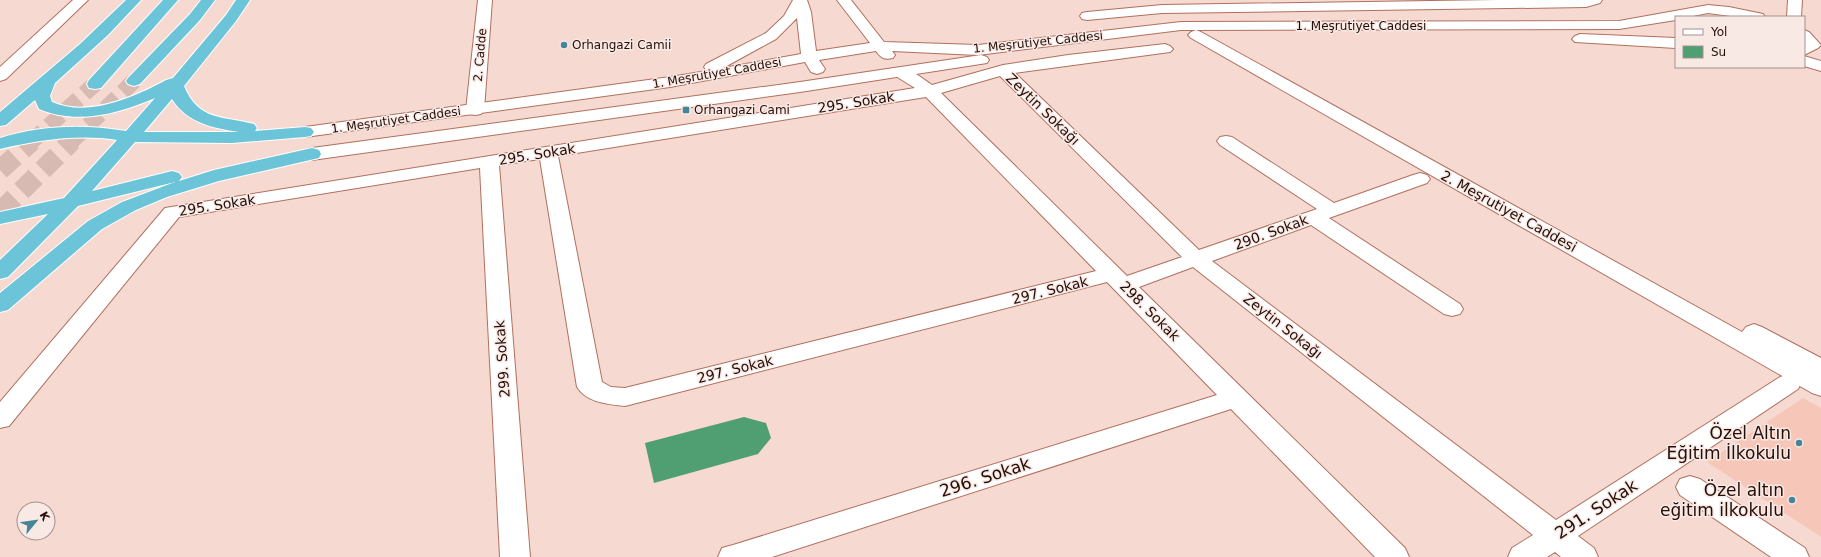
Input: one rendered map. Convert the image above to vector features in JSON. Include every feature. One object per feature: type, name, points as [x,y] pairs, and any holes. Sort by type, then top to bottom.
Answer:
[{"type":"highway","points":[[0,122],[48,82],[116,19],[134,0]]},
{"type":"highway","points":[[94,84],[171,0]]},
{"type":"highway","points":[[134,81],[195,17],[208,0]]},
{"type":"highway","points":[[0,272],[72,201],[130,137],[180,80],[231,18],[243,0]]},
{"type":"highway","points":[[48,82],[42,96],[45,105],[60,111],[82,112],[110,108],[139,99],[180,80]]},
{"type":"highway","points":[[180,80],[182,101],[200,117],[226,125],[305,132]]},
{"type":"highway","points":[[0,144],[16,139],[62,132],[99,132],[130,137],[232,138],[305,132]]},
{"type":"highway","points":[[0,218],[18,215],[156,180],[217,168],[312,154]]},
{"type":"highway","points":[[0,305],[95,225],[129,206],[160,193],[214,176],[312,154]]},
{"type":"street","points":[[0,76],[82,0]]},
{"type":"street","name":"2. Cadde","points":[[475,110],[485,0]]},
{"type":"street","points":[[800,0],[804,12],[809,57],[826,83]]},
{"type":"street","points":[[670,82],[720,64],[771,36],[790,18],[800,0]]},
{"type":"street","points":[[844,0],[900,72]]},
{"type":"street","points":[[1087,16],[1162,9],[1586,3],[1595,0]]},
{"type":"street","points":[[1699,9],[1723,0]]},
{"type":"street","points":[[1794,16],[1795,0]]},
{"type":"street","points":[[1699,9],[1751,16]]},
{"type":"street","name":"1. Meşrutiyet Caddesi","points":[[1680,16],[1688,11],[1699,9]]},
{"type":"street","name":"1. Meşrutiyet Caddesi","points":[[305,132],[475,110],[670,82],[880,46],[978,50],[1181,26],[1619,25],[1675,17]]},
{"type":"street","name":"1. Meşrutiyet Caddesi","points":[[312,154],[826,83],[985,59],[1196,35],[1552,39],[1675,43]]},
{"type":"street","name":"2. Meşrutiyet Caddesi","points":[[1196,35],[1821,387]]},
{"type":"street","name":"2. Meşrutiyet Caddesi","points":[[1219,36],[1821,369]]},
{"type":"street","name":"295. Sokak","points":[[0,419],[172,212],[930,90],[1003,70],[1068,60],[1165,49]]},
{"type":"street","points":[[1805,61],[1821,66]]},
{"type":"street","name":"Zeytin Sokağı","points":[[1003,70],[1196,259],[1583,557]]},
{"type":"street","name":"298. Sokak","points":[[900,72],[930,90],[1394,557]]},
{"type":"street","points":[[1226,141],[1452,309]]},
{"type":"street","name":"297. Sokak","points":[[548,152],[590,387],[606,395],[625,397],[1118,280]]},
{"type":"street","name":"299. Sokak","points":[[489,161],[515,557]]},
{"type":"street","name":"290. Sokak","points":[[1118,280],[1196,259],[1420,179]]},
{"type":"street","name":"291. Sokak","points":[[1523,557],[1789,382]]},
{"type":"street","name":"296. Sokak","points":[[733,557],[1236,398]]},
{"type":"street","points":[[1690,487],[1794,557]]},
{"type":"shaded area","name":"Özel altın eğitim ilkokulu","points":[[1803,398],[1821,408],[1821,537],[1707,462]]},
{"type":"water","points":[[744,417],[766,423],[771,438],[758,454],[654,483],[645,443]]},
{"type":"tunnel","points":[[71,142],[134,81]]},
{"type":"tunnel","points":[[31,142],[95,84]]},
{"type":"tunnel","points":[[0,170],[32,141]]},
{"type":"tunnel","points":[[0,212],[72,141]]},
{"type":"place","name":"Orhangazi Camii","points":[[564,45]]},
{"type":"place","name":"Orhangazi Cami","points":[[686,110]]},
{"type":"place","name":"Özel Altın Eğitim İlkokulu","points":[[1799,443]]},
{"type":"place","name":"Özel altın eğitim ilkokulu","points":[[1792,500]]}]
